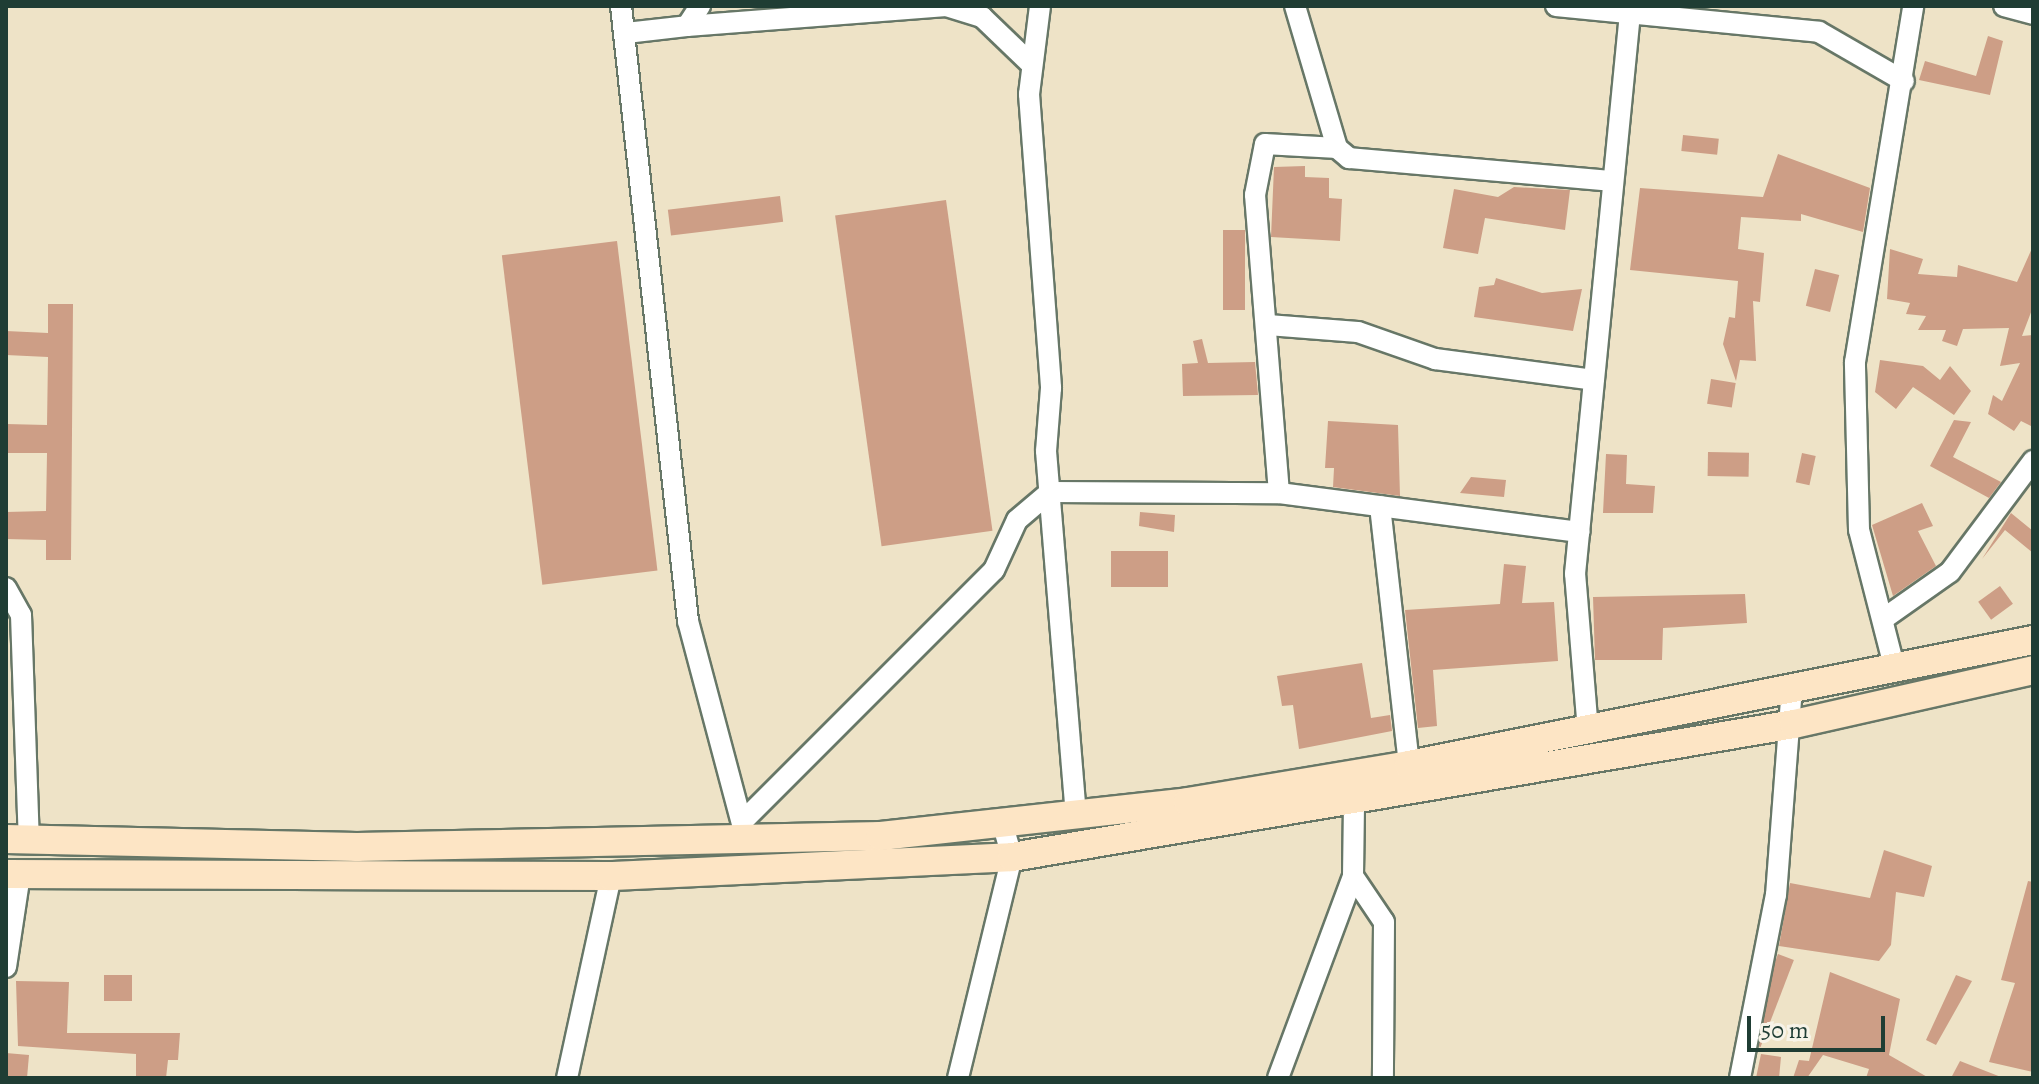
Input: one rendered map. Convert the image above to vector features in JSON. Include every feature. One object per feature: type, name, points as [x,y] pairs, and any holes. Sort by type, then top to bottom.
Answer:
[{"type":"main road","points":[[18,839],[357,847],[1002,821],[1409,765],[2033,640]]},
{"type":"main road","points":[[13,874],[611,876],[1012,857],[1354,802],[1794,724],[2033,670]]},
{"type":"street","points":[[621,6],[688,621],[744,831]]},
{"type":"street","points":[[687,26],[700,6]]},
{"type":"street","points":[[626,33],[946,6],[982,17],[1032,65]]},
{"type":"street","points":[[1040,6],[1032,65],[1050,492],[1076,813]]},
{"type":"street","points":[[1295,6],[1337,148]]},
{"type":"street","points":[[1556,6],[1819,32],[1904,81]]},
{"type":"street","points":[[1894,666],[1886,617],[1859,530],[1855,362],[1904,81],[1913,6]]},
{"type":"street","points":[[2004,6],[2033,14]]},
{"type":"street","points":[[1588,731],[1575,600],[1630,13]]},
{"type":"street","points":[[1279,493],[1268,325],[1255,195],[1265,144],[1337,148],[1363,163],[1612,181]]},
{"type":"street","points":[[1268,325],[1358,332],[1435,359],[1594,380]]},
{"type":"street","points":[[1886,617],[1950,572],[2033,461]]},
{"type":"street","points":[[744,831],[994,570],[1017,520],[1050,492],[1279,493],[1579,532]]},
{"type":"street","points":[[1380,506],[1409,765]]},
{"type":"street","points":[[6,588],[21,615],[18,839]]},
{"type":"street","points":[[1740,1078],[1776,895],[1794,724],[1792,686]]},
{"type":"street","points":[[1278,1078],[1353,876],[1354,802]]},
{"type":"street","points":[[958,1078],[1012,857],[1002,821]]},
{"type":"street","points":[[6,967],[13,874]]},
{"type":"street","points":[[567,1078],[611,876]]},
{"type":"street","points":[[1353,876],[1384,922],[1383,1078]]},
{"type":"building","points":[[1988,36],[2003,41],[1990,95],[1919,80],[1925,61],[1976,76]]},
{"type":"building","points":[[1683,135],[1719,139],[1717,155],[1681,151]]},
{"type":"building","points":[[1778,154],[1870,188],[1863,232],[1801,214],[1801,221],[1741,217],[1738,249],[1764,253],[1760,302],[1753,301],[1756,361],[1740,360],[1736,381],[1723,344],[1729,317],[1735,318],[1738,281],[1630,270],[1640,188],[1763,197]]},
{"type":"building","points":[[1305,166],[1305,177],[1329,178],[1329,198],[1342,199],[1340,241],[1271,237],[1274,167]]},
{"type":"building","points":[[1514,187],[1570,190],[1565,230],[1485,218],[1478,254],[1443,248],[1454,189],[1498,197]]},
{"type":"building","points":[[780,196],[783,222],[671,236],[668,210]]},
{"type":"building","points":[[946,200],[992,531],[882,546],[835,216]]},
{"type":"building","points":[[1223,230],[1245,230],[1245,310],[1223,310]]},
{"type":"building","points":[[617,241],[657,571],[542,585],[502,255]]},
{"type":"building","points":[[2033,246],[2033,307],[2022,336],[2033,335],[2033,427],[2021,421],[2014,431],[1988,414],[1993,395],[2002,401],[2020,363],[2000,366],[2009,328],[1963,329],[1957,346],[1942,341],[1946,330],[1918,330],[1926,316],[1906,314],[1910,303],[1887,299],[1890,249],[1923,259],[1918,274],[1957,277],[1958,265],[2017,282]]},
{"type":"building","points":[[1815,269],[1839,275],[1830,312],[1806,306]]},
{"type":"building","points":[[1496,278],[1542,293],[1582,289],[1573,331],[1474,317],[1479,287],[1494,285]]},
{"type":"building","points":[[48,304],[73,304],[71,560],[46,560],[46,540],[6,539],[6,512],[46,511],[47,453],[6,453],[6,424],[47,425],[48,357],[6,355],[6,331],[48,333]]},
{"type":"building","points":[[1202,339],[1208,363],[1255,362],[1258,395],[1183,396],[1182,364],[1198,363],[1193,341]]},
{"type":"building","points":[[1880,360],[1923,366],[1940,380],[1950,366],[1971,391],[1954,415],[1913,387],[1896,409],[1875,392]]},
{"type":"building","points":[[1711,379],[1736,383],[1732,408],[1707,404]]},
{"type":"building","points":[[1954,420],[1971,422],[1953,457],[2001,482],[1989,498],[1930,466]]},
{"type":"building","points":[[1328,421],[1398,425],[1400,496],[1333,487],[1334,468],[1325,468]]},
{"type":"building","points":[[1708,452],[1749,453],[1749,477],[1708,476]]},
{"type":"building","points":[[1802,453],[1816,456],[1809,485],[1796,482]]},
{"type":"building","points":[[1606,454],[1627,455],[1626,484],[1655,486],[1653,513],[1603,513]]},
{"type":"building","points":[[1471,477],[1506,480],[1504,497],[1460,493]]},
{"type":"building","points":[[1922,503],[1933,526],[1918,531],[1936,566],[1893,596],[1872,525]]},
{"type":"building","points":[[1140,512],[1175,515],[1174,532],[1139,526]]},
{"type":"building","points":[[2011,513],[2033,531],[2033,553],[2005,530],[1982,559]]},
{"type":"building","points":[[1111,551],[1168,551],[1168,587],[1111,587]]},
{"type":"building","points":[[1504,564],[1526,566],[1522,603],[1554,602],[1558,661],[1433,670],[1437,726],[1418,728],[1405,610],[1500,604]]},
{"type":"building","points":[[2000,586],[2013,604],[1991,620],[1978,602]]},
{"type":"building","points":[[1745,594],[1747,623],[1663,628],[1662,660],[1595,660],[1593,597]]},
{"type":"building","points":[[1362,663],[1371,718],[1390,715],[1392,731],[1299,749],[1293,705],[1282,706],[1277,676]]},
{"type":"building","points":[[1884,850],[1932,866],[1924,897],[1896,892],[1891,945],[1879,961],[1779,946],[1790,883],[1870,898]]},
{"type":"building","points":[[2028,881],[2033,882],[2033,1072],[1989,1062],[2015,983],[2001,980]]},
{"type":"building","points":[[1778,954],[1794,960],[1761,1047],[1745,1041]]},
{"type":"building","points":[[1830,972],[1900,999],[1889,1055],[1929,1078],[1866,1078],[1869,1069],[1823,1055],[1807,1078],[1793,1078],[1799,1060],[1809,1061]]},
{"type":"building","points":[[104,975],[132,975],[132,1001],[104,1001]]},
{"type":"building","points":[[1956,975],[1972,981],[1936,1045],[1926,1040]]},
{"type":"building","points":[[16,981],[69,982],[67,1033],[180,1033],[178,1060],[168,1060],[166,1078],[136,1078],[136,1054],[18,1046]]},
{"type":"building","points":[[6,1053],[29,1055],[27,1078],[6,1078]]},
{"type":"building","points":[[1761,1054],[1781,1057],[1779,1078],[1756,1078]]},
{"type":"building","points":[[1960,1061],[2001,1077],[2001,1078],[1951,1078]]}]
